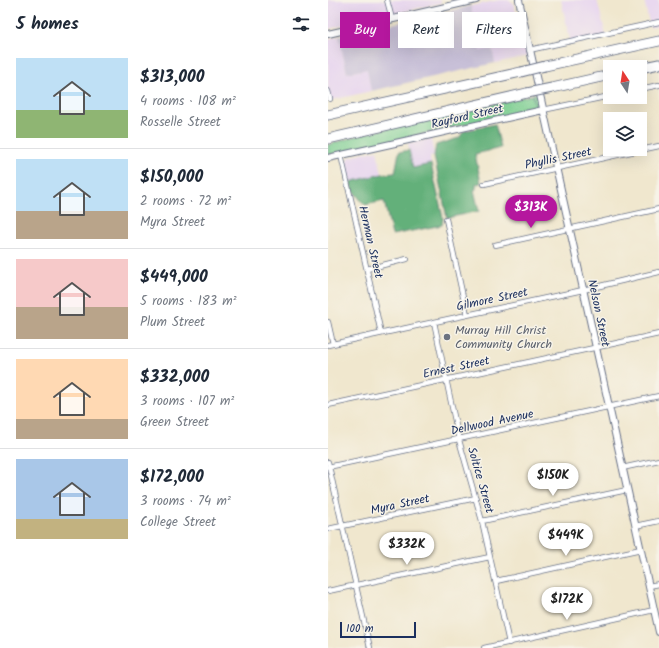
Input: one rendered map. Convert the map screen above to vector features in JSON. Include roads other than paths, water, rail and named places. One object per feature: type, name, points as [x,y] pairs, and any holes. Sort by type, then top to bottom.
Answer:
[{"type":"highway","points":[[328,114],[659,41]]},
{"type":"highway","points":[[647,67],[659,64]]},
{"type":"highway","points":[[328,139],[356,134],[526,93],[603,77]]},
{"type":"highway","points":[[328,143],[356,134]]},
{"type":"street","points":[[387,0],[392,19]]},
{"type":"street","points":[[328,34],[476,0]]},
{"type":"street","name":"Nelson Street","points":[[519,0],[659,632]]},
{"type":"street","points":[[530,50],[659,22]]},
{"type":"street","points":[[647,88],[659,85]]},
{"type":"street","points":[[328,90],[330,99]]},
{"type":"street","name":"Rayford Street","points":[[328,158],[603,97]]},
{"type":"street","name":"Phyllis Street","points":[[484,184],[659,146]]},
{"type":"street","name":"Herman Street","points":[[341,155],[381,333]]},
{"type":"street","points":[[495,245],[659,209]]},
{"type":"street","points":[[446,219],[467,315]]},
{"type":"street","points":[[367,269],[407,259]]},
{"type":"street","name":"Gilmore Street","points":[[330,344],[583,290],[659,272]]},
{"type":"street","points":[[328,322],[330,344]]},
{"type":"street","name":"Soltice Street","points":[[434,322],[459,440],[482,521],[509,642]]},
{"type":"street","name":"Ernest Street","points":[[328,405],[659,334]]},
{"type":"street","name":"Dellwood Avenue","points":[[328,465],[459,440],[659,396]]},
{"type":"street","points":[[622,468],[659,460]]},
{"type":"street","points":[[328,465],[370,648]]},
{"type":"street","points":[[482,521],[627,490]]},
{"type":"street","name":"Myra Street","points":[[328,529],[476,498]]},
{"type":"street","points":[[635,526],[659,521]]},
{"type":"street","points":[[496,581],[640,549]]},
{"type":"street","points":[[328,591],[490,557]]},
{"type":"street","points":[[649,586],[659,584]]},
{"type":"street","points":[[484,648],[654,610]]},
{"type":"place","name":"Murray Hill Christ Community Church","points":[[447,337]]}]
